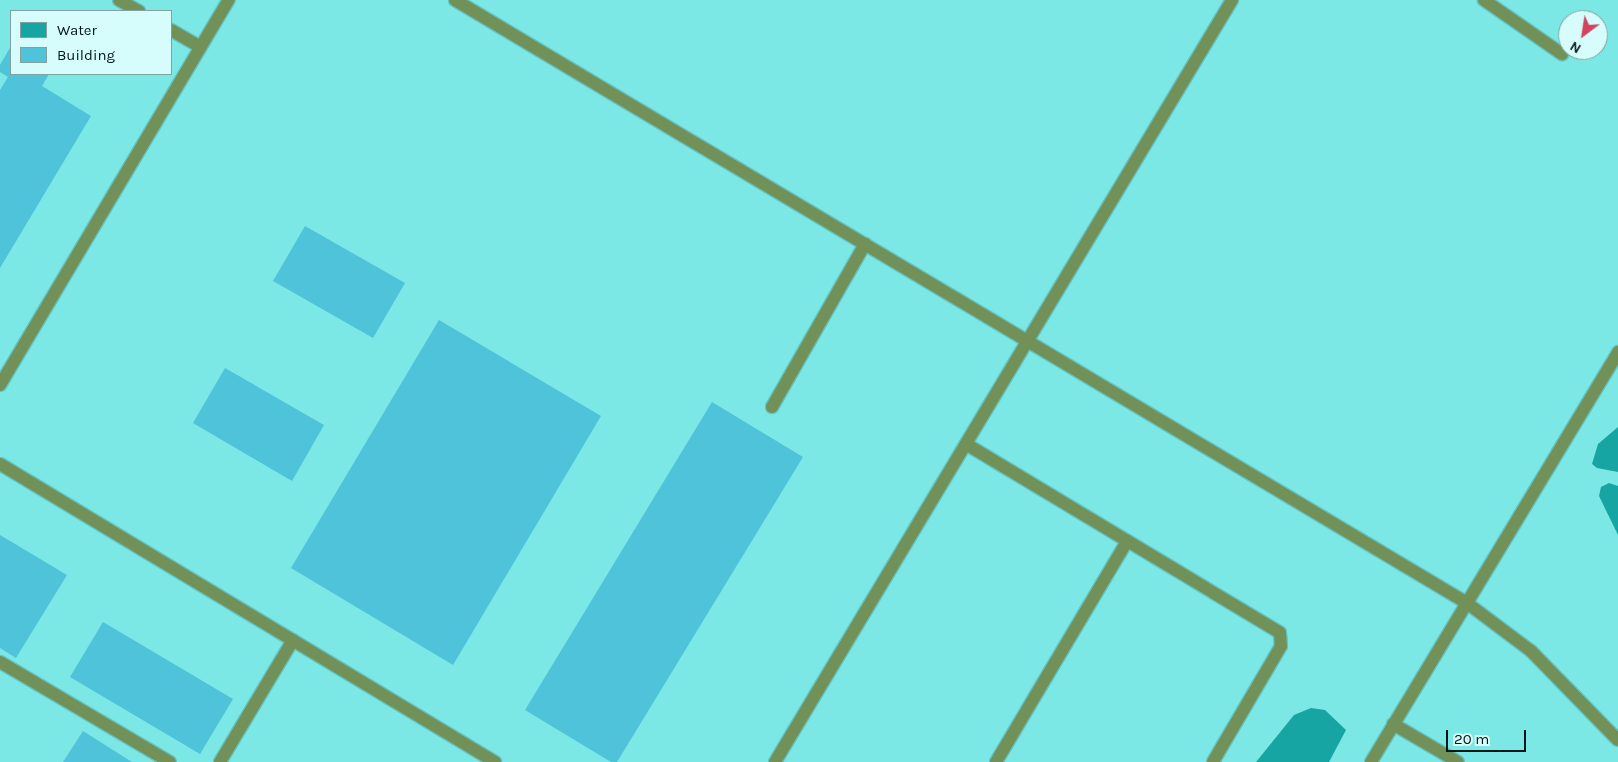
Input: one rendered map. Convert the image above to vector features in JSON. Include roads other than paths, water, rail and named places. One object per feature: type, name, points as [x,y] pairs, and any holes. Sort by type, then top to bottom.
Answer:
[{"type":"lane","points":[[120,0],[137,10]]},
{"type":"lane","points":[[0,385],[229,0]]},
{"type":"lane","points":[[455,0],[1467,603],[1530,652],[1618,740]]},
{"type":"lane","points":[[778,761],[1232,0]]},
{"type":"lane","points":[[1484,0],[1558,51]]},
{"type":"lane","points":[[172,31],[201,47]]},
{"type":"lane","points":[[772,407],[865,244]]},
{"type":"lane","points":[[1371,762],[1618,352]]},
{"type":"lane","points":[[966,444],[1280,633],[1281,646],[1214,762]]},
{"type":"lane","points":[[0,464],[495,762]]},
{"type":"lane","points":[[996,762],[1127,541]]},
{"type":"lane","points":[[220,762],[293,640]]},
{"type":"lane","points":[[0,662],[170,762]]},
{"type":"lane","points":[[1393,724],[1458,762]]},
{"type":"water","points":[[1618,427],[1618,472],[1597,468],[1592,464],[1598,444]]},
{"type":"water","points":[[1609,483],[1618,486],[1618,535],[1599,496],[1601,487]]},
{"type":"water","points":[[1311,708],[1325,710],[1346,730],[1329,762],[1256,762],[1294,715]]}]
